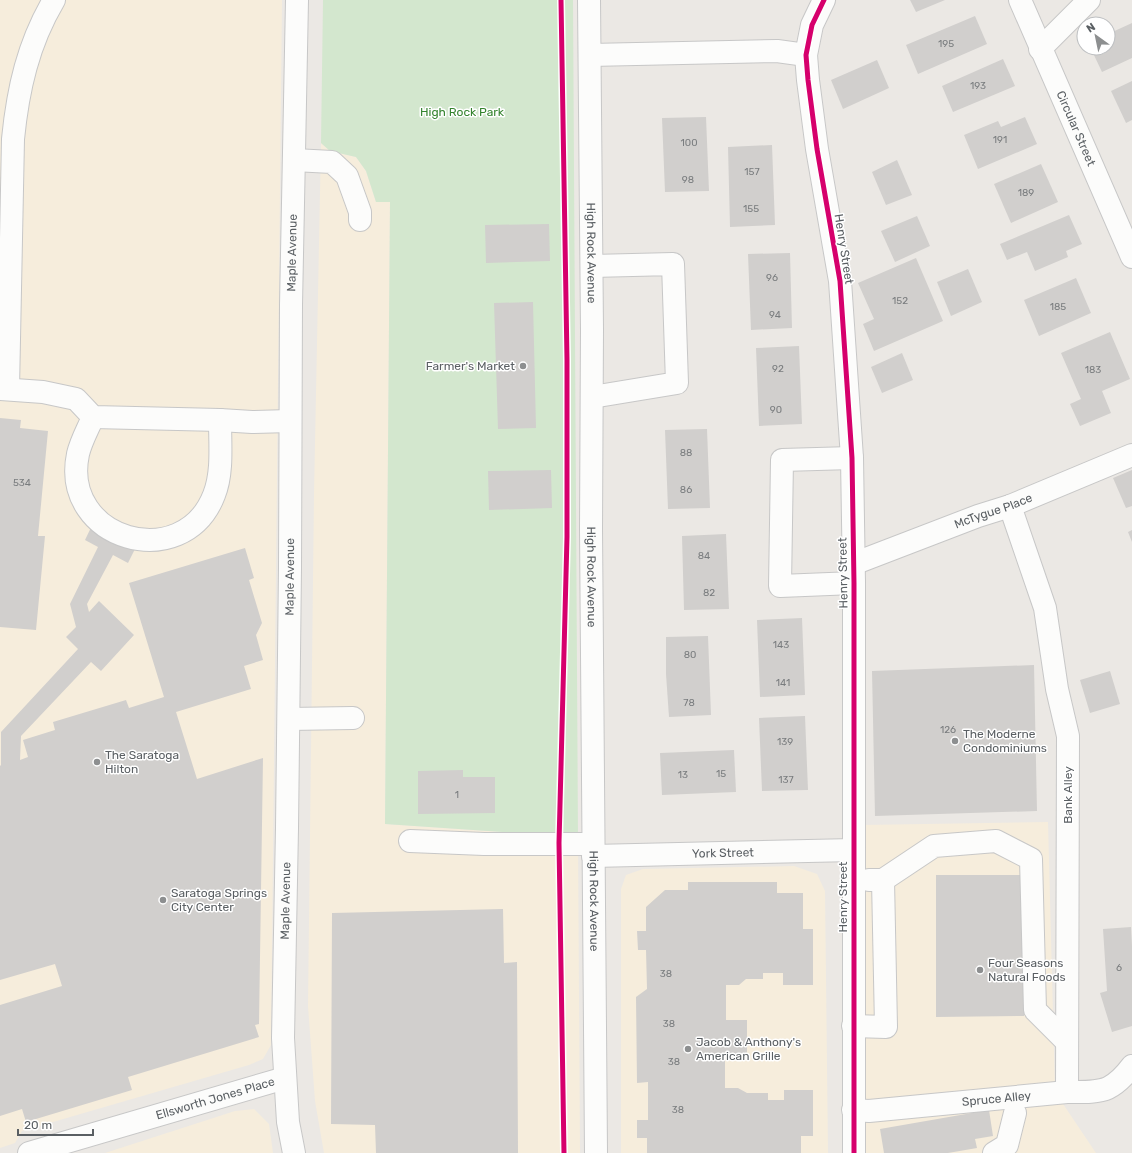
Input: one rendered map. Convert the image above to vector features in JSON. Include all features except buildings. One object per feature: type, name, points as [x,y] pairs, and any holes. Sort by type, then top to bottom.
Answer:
[{"type":"street","points":[[54,0],[43,18],[27,59],[16,106],[13,139],[4,389],[42,392],[76,399],[93,417],[252,422],[290,421]]},
{"type":"street","name":"Maple Avenue","points":[[294,1153],[288,1122],[283,1038],[289,719],[291,305],[297,0]]},
{"type":"street","name":"High Rock Avenue","points":[[589,0],[592,266],[590,529],[596,1153]]},
{"type":"street","name":"Henry Street","points":[[824,0],[812,25],[806,55],[817,149],[840,281],[852,458],[854,1153]]},
{"type":"street","name":"Circular Street","points":[[1020,0],[1040,49],[1132,257]]},
{"type":"street","points":[[1040,49],[1089,0]]},
{"type":"street","points":[[590,55],[777,52],[806,55]]},
{"type":"street","points":[[294,160],[332,162],[347,176],[360,212],[360,220]]},
{"type":"street","points":[[592,266],[673,264],[677,383],[592,397]]},
{"type":"street","points":[[93,417],[78,453],[76,468],[82,497],[89,510],[110,530],[139,540],[154,540],[170,537],[184,531],[197,521],[207,509],[214,496],[218,481],[220,420]]},
{"type":"street","name":"McTygue Place","points":[[852,458],[782,460],[780,586],[853,573],[978,516],[1010,506],[1132,455]]},
{"type":"street","name":"Bank Alley","points":[[1010,506],[1045,608],[1057,689],[1068,736],[1067,1092]]},
{"type":"street","points":[[289,719],[353,718]]},
{"type":"street","name":"York Street","points":[[410,841],[593,850],[854,850]]},
{"type":"street","points":[[854,879],[883,880],[934,846],[996,841],[1031,859],[1035,1010],[1067,1042]]},
{"type":"street","points":[[853,1026],[886,1027],[883,880]]},
{"type":"street","points":[[1032,903],[1067,904]]},
{"type":"street","name":"Spruce Alley","points":[[853,1110],[869,1111],[1067,1092],[1088,1092],[1108,1088],[1124,1076],[1132,1066]]},
{"type":"street","name":"Ellsworth Jones Place","points":[[29,1153],[285,1078]]},
{"type":"street","points":[[994,1153],[1007,1145],[1015,1113]]},
{"type":"shaded area","points":[[0,0],[282,0],[271,1045],[263,1059],[249,1065],[22,1131],[15,1143],[0,1148]]},
{"type":"shaded area","points":[[321,143],[330,151],[356,157],[366,171],[376,202],[390,201],[385,824],[578,837],[580,1153],[324,1153],[315,1101],[308,1006],[314,494]]},
{"type":"shaded area","points":[[1048,822],[1055,1092],[1096,1153],[864,1153],[862,825]]},
{"type":"shaded area","points":[[794,866],[817,874],[825,891],[828,1153],[621,1153],[621,889],[626,875],[643,869]]},
{"type":"shaded area","points":[[254,1109],[269,1124],[273,1153],[105,1153],[235,1111]]},
{"type":"green space","name":"High Rock Park","points":[[323,0],[573,0],[578,837],[385,824],[390,202],[376,202],[366,171],[356,157],[330,151],[321,143]]},
{"type":"cycle path","points":[[561,0],[567,360],[567,537],[559,843],[564,1153]]},
{"type":"cycle path","points":[[824,0],[812,25],[806,55],[817,149],[840,281],[852,458],[854,583],[854,1153]]},
{"type":"place","name":"Farmer's Market","points":[[523,366]]},
{"type":"place","name":"The Moderne Condominiums","points":[[955,741]]},
{"type":"place","name":"The Saratoga Hilton","points":[[97,762]]},
{"type":"place","name":"Saratoga Springs City Center","points":[[163,900]]},
{"type":"place","name":"Four Seasons Natural Foods","points":[[980,970]]},
{"type":"place","name":"Jacob & Anthony's American Grille","points":[[688,1049]]}]
